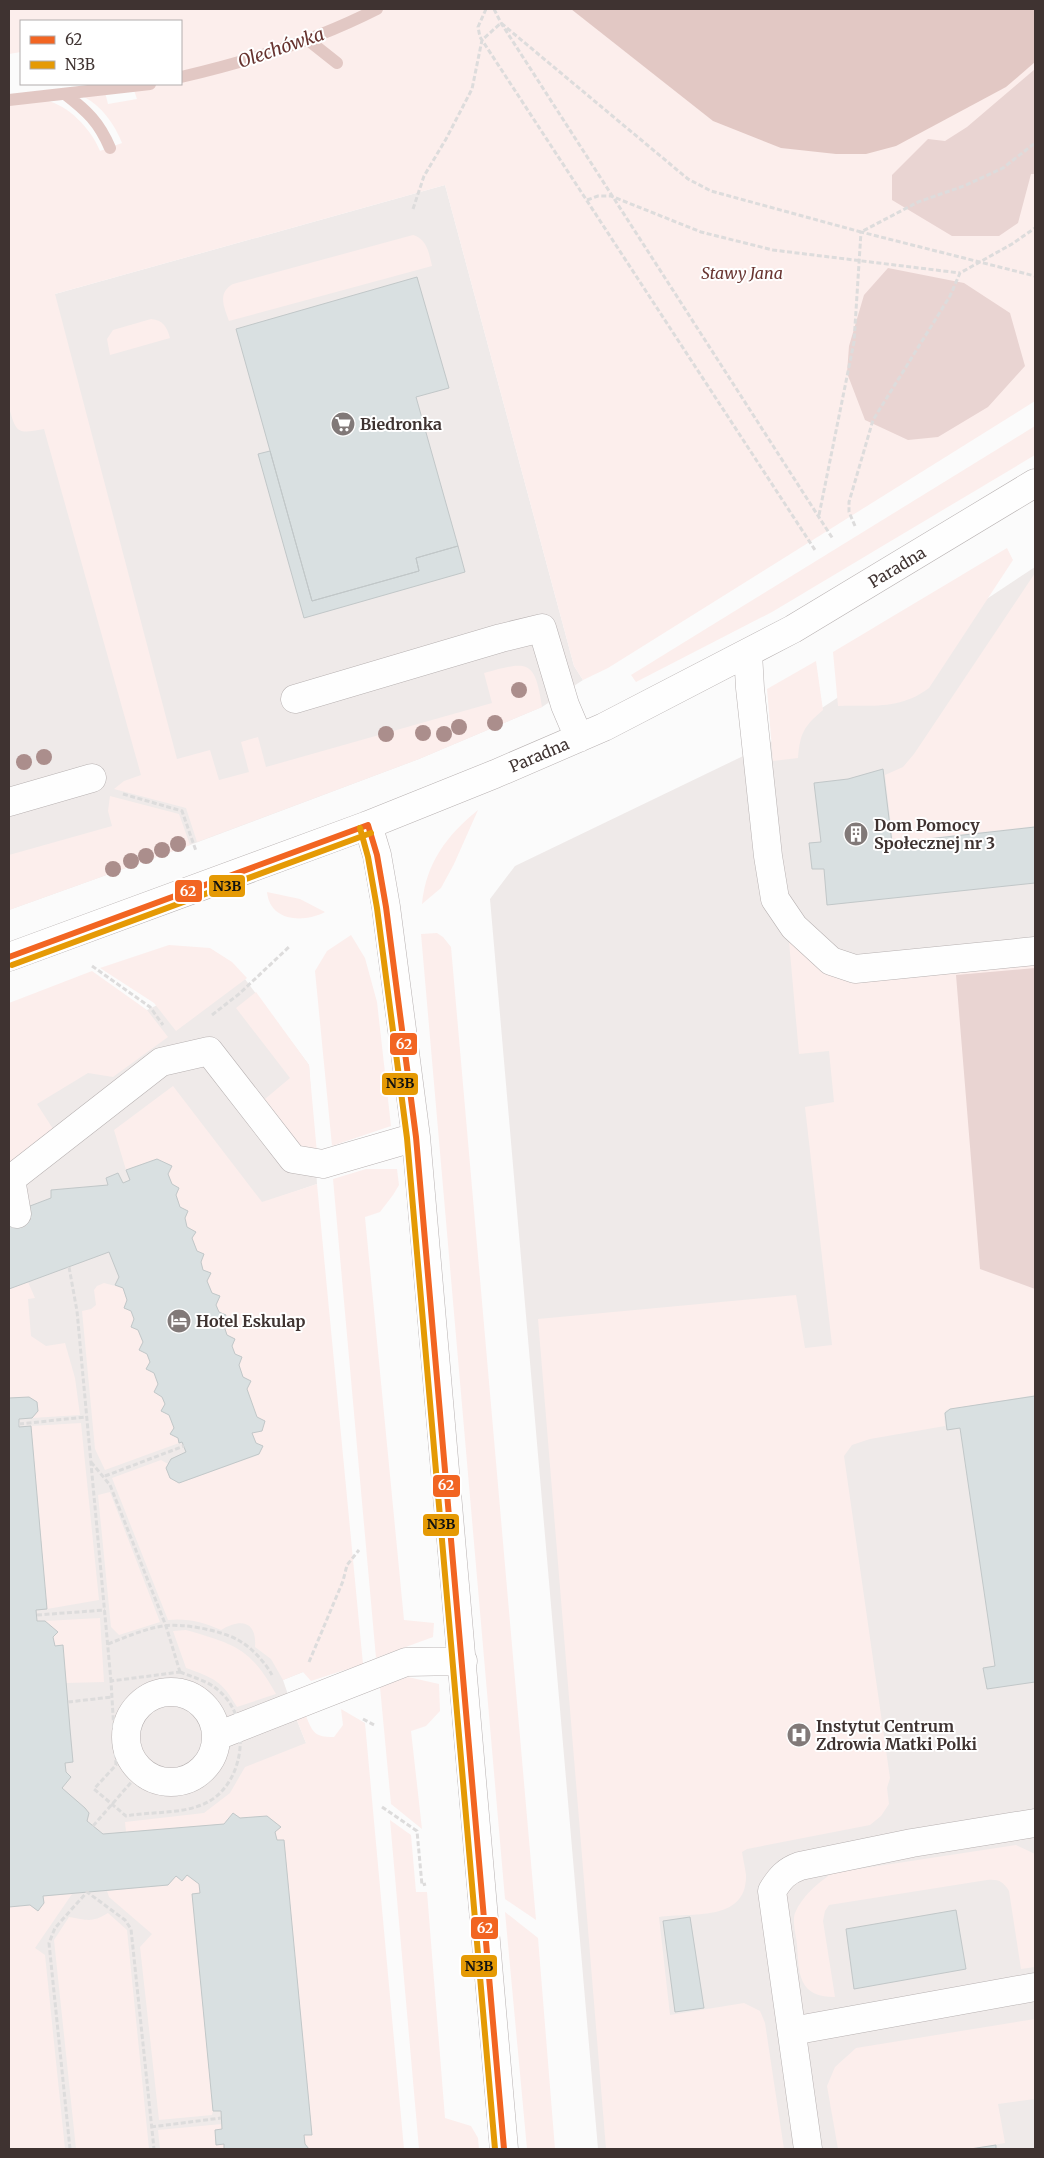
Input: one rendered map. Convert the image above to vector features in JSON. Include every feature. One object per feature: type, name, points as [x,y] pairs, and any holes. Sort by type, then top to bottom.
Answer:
[{"type":"street","name":"Paradna","points":[[9,956],[368,825],[579,738],[793,629],[1035,483]]},
{"type":"street","points":[[295,700],[501,638],[542,628],[565,705],[579,738]]},
{"type":"street","points":[[748,653],[766,837],[775,899],[794,927],[831,961],[856,970],[1035,951]]},
{"type":"street","points":[[9,802],[92,778]]},
{"type":"street","points":[[368,825],[377,856],[387,915],[416,1136],[504,2149]]},
{"type":"street","points":[[17,1214],[11,1179],[161,1062],[208,1051],[293,1159],[322,1164],[416,1136]]},
{"type":"street","points":[[228,1732],[214,1721],[206,1707],[193,1697],[179,1692],[162,1692],[143,1701],[132,1712],[126,1727],[126,1742],[130,1757],[141,1772],[157,1781],[173,1783],[194,1777],[206,1766],[228,1732],[406,1662],[462,1661]]},
{"type":"street","points":[[808,2149],[772,1891],[779,1880],[789,1870],[912,1842],[1035,1823]]},
{"type":"street","points":[[792,2031],[1035,1988]]},
{"type":"path","points":[[486,9],[478,27],[482,40],[816,550]]},
{"type":"path","points":[[494,9],[611,196],[833,539]]},
{"type":"path","points":[[413,209],[424,176],[472,89],[482,40],[501,23]]},
{"type":"path","points":[[501,23],[688,179],[710,191],[1035,276]]},
{"type":"path","points":[[861,232],[918,202],[964,186],[1004,168],[1035,143]]},
{"type":"path","points":[[587,200],[598,196],[611,196],[710,234],[773,250],[960,273],[1035,228]]},
{"type":"path","points":[[819,516],[854,342],[861,232]]},
{"type":"path","points":[[855,526],[849,512],[849,502],[874,420],[950,296],[960,273]]},
{"type":"path","points":[[92,778],[112,791],[182,811],[197,854]]},
{"type":"path","points":[[208,1018],[239,994],[290,946]]},
{"type":"path","points":[[87,962],[150,1007],[166,1028]]},
{"type":"path","points":[[69,1266],[76,1311],[112,1681],[116,1765],[94,1790],[126,1816],[193,1808],[210,1801],[228,1784],[236,1771],[240,1751],[228,1732],[234,1709],[219,1690],[180,1672],[112,1681]]},
{"type":"path","points":[[19,1424],[86,1417]]},
{"type":"path","points":[[105,1476],[184,1446]]},
{"type":"path","points":[[90,1461],[105,1476],[110,1485],[166,1626],[180,1672]]},
{"type":"path","points":[[359,1550],[347,1565],[343,1581],[308,1665],[299,1679],[376,1726]]},
{"type":"path","points":[[37,1615],[105,1610]]},
{"type":"path","points":[[108,1644],[146,1630],[166,1626],[195,1627],[238,1640],[269,1669],[276,1683]]},
{"type":"path","points":[[68,1702],[112,1697]]},
{"type":"path","points":[[94,1826],[141,1772]]},
{"type":"path","points":[[382,1807],[417,1831],[422,1886],[426,1884]]},
{"type":"path","points":[[70,2149],[49,1943],[55,1928],[87,1892],[125,1920],[131,1929],[154,2149]]},
{"type":"path","points":[[152,2126],[221,2118]]},
{"type":"shaded area","points":[[571,9],[1035,9],[1035,62],[1006,87],[896,146],[866,154],[836,154],[781,148],[713,121]]},
{"type":"shaded area","points":[[1035,69],[1035,174],[1031,174],[1018,223],[999,236],[952,236],[892,200],[892,175],[928,139],[945,141],[967,127]]},
{"type":"shaded area","points":[[445,185],[574,666],[583,680],[542,707],[419,759],[190,845],[9,910],[9,304],[55,294]]},
{"type":"shaded area","points":[[888,268],[964,283],[1010,313],[1025,366],[988,407],[938,437],[908,440],[865,420],[847,373],[849,346],[864,295]]},
{"type":"shaded area","name":"Instytut Centrum Zdrowia Matki Polki","points":[[1035,567],[1035,2149],[598,2149],[490,899],[515,866],[766,745]]},
{"type":"shaded area","points":[[236,967],[309,1065],[317,1184],[262,1203],[303,1672],[283,1680],[306,1743],[344,2149],[9,2149],[9,1056],[147,1010]]},
{"type":"shaded area","points":[[1035,968],[1035,1289],[980,1269],[956,975]]},
{"type":"green space","name":"Stawy Jana","points":[[9,9],[1035,9],[1035,401],[608,668],[583,680],[574,666],[445,185],[55,294],[177,759],[210,750],[219,780],[249,772],[241,742],[258,737],[266,767],[492,703],[484,673],[519,666],[526,667],[532,671],[536,679],[542,707],[419,759],[197,842],[186,808],[114,789],[124,781],[141,775],[44,429],[19,430],[14,423],[9,407],[9,103],[31,100],[53,102],[78,119],[91,135],[100,151],[122,143],[116,129],[107,117],[97,105],[83,95],[105,92],[108,104],[137,99],[132,85],[182,85],[182,20],[20,20],[20,52],[9,54]]},
{"type":"green space","points":[[413,235],[424,243],[432,266],[229,321],[223,296],[233,284]]},
{"type":"green space","points":[[151,319],[159,321],[164,325],[170,338],[110,355],[107,339],[113,330]]},
{"type":"green space","points":[[1035,426],[1035,455],[772,612],[636,682],[631,675]]},
{"type":"green space","points":[[1007,548],[1013,560],[929,688],[907,700],[896,703],[874,706],[838,706],[833,652]]},
{"type":"green space","points":[[1035,573],[1035,826],[893,842],[885,775],[903,767],[914,754]]},
{"type":"green space","points":[[816,661],[823,710],[811,721],[804,731],[800,742],[798,758],[773,761],[767,689]]},
{"type":"green space","points":[[110,796],[179,814],[190,845],[9,910],[9,855],[112,826],[108,811]]},
{"type":"green space","points":[[478,810],[441,888],[422,904],[428,876],[440,851],[457,829]]},
{"type":"green space","points":[[267,892],[300,899],[325,912],[308,918],[289,917],[274,909],[269,902]]},
{"type":"green space","points":[[788,930],[837,975],[858,983],[1035,965],[1035,1395],[946,1410],[944,1413],[945,1426],[870,1439],[852,1445],[844,1456],[890,1778],[887,1788],[889,1804],[881,1816],[870,1825],[747,1849],[742,1852],[746,1875],[744,1890],[737,1901],[727,1908],[715,1912],[659,1917],[670,2015],[744,2003],[760,2011],[765,2023],[784,2149],[606,2149],[538,1319],[796,1295],[805,1348],[832,1345],[805,1107],[834,1102],[829,1051],[799,1054]]},
{"type":"green space","points":[[437,933],[451,947],[536,1920],[505,1899],[421,934]]},
{"type":"green space","points":[[351,935],[365,958],[377,1002],[391,1126],[332,1146],[315,971],[327,951]]},
{"type":"green space","points":[[169,945],[210,948],[232,962],[247,978],[176,1031],[154,1003],[100,968]]},
{"type":"green space","points":[[92,971],[147,1010],[168,1037],[113,1077],[88,1073],[37,1104],[55,1132],[9,1163],[9,1003]]},
{"type":"green space","points":[[256,992],[309,1065],[317,1153],[304,1150],[265,1099],[290,1078],[236,1008]]},
{"type":"green space","points":[[173,1086],[262,1202],[317,1184],[363,1664],[311,1681],[303,1672],[283,1680],[271,1659],[255,1647],[253,1632],[246,1624],[235,1624],[221,1630],[195,1621],[168,1620],[112,1478],[161,1460],[168,1464],[166,1468],[170,1478],[180,1483],[259,1455],[263,1446],[256,1443],[252,1433],[262,1430],[265,1421],[257,1417],[247,1389],[251,1381],[243,1377],[232,1346],[235,1339],[227,1335],[223,1323],[226,1315],[219,1312],[216,1305],[220,1296],[212,1293],[207,1281],[211,1273],[203,1270],[201,1262],[204,1255],[197,1251],[192,1238],[196,1232],[187,1227],[176,1195],[179,1188],[172,1184],[168,1174],[171,1166],[157,1159],[126,1170],[114,1130]]},
{"type":"green space","points":[[366,1169],[397,1169],[399,1185],[393,1195],[380,1212],[365,1217],[404,1620],[434,1623],[433,1637],[376,1658],[333,1179]]},
{"type":"green space","points":[[28,1282],[35,1298],[28,1299],[31,1336],[46,1346],[65,1343],[75,1378],[80,1415],[32,1418],[38,1411],[37,1402],[29,1397],[9,1398],[9,1289]]},
{"type":"green space","points":[[104,1283],[123,1288],[127,1300],[124,1308],[131,1311],[134,1319],[131,1327],[138,1330],[150,1362],[146,1369],[154,1373],[158,1384],[155,1392],[162,1397],[165,1404],[161,1411],[169,1415],[174,1428],[170,1434],[178,1438],[179,1443],[105,1470],[95,1449],[82,1311],[91,1309],[96,1305],[94,1290],[97,1286]]},
{"type":"green space","points":[[81,1423],[99,1600],[47,1609],[31,1426]]},
{"type":"green space","points":[[110,1492],[160,1622],[119,1635],[111,1627],[98,1495]]},
{"type":"green space","points":[[100,1618],[104,1682],[66,1683],[62,1645],[55,1646],[53,1637],[58,1632],[45,1621]]},
{"type":"green space","points":[[186,1630],[217,1639],[240,1650],[258,1667],[276,1694],[237,1707],[222,1686],[204,1675],[186,1668],[173,1631]]},
{"type":"green space","points":[[408,1677],[439,1684],[440,1711],[426,1726],[411,1731],[422,1829],[391,1804],[380,1687]]},
{"type":"green space","points":[[341,1709],[365,1723],[404,2149],[309,2149],[305,2144],[304,2135],[312,2135],[284,1840],[277,1840],[275,1832],[280,1827],[267,1816],[240,1818],[233,1813],[224,1824],[126,1832],[125,1822],[204,1813],[230,1793],[245,1767],[306,1743],[296,1718],[305,1714],[315,1732],[322,1736],[334,1737],[343,1725]]},
{"type":"green space","points":[[390,1820],[411,1835],[416,1892],[427,1892],[445,2118],[471,2126],[478,2138],[479,2149],[419,2149]]},
{"type":"green space","points":[[1016,1845],[1035,1854],[1035,1967],[1021,1969],[1009,1891],[1000,1881],[987,1880],[829,1905],[825,1911],[823,1921],[835,1997],[814,1993],[803,1982],[800,1974],[794,1916],[806,1896],[832,1873]]},
{"type":"green space","points":[[187,1875],[199,1884],[200,1893],[192,1894],[213,2111],[212,2115],[159,2120],[140,1947],[152,1934],[109,1897],[107,1891],[168,1885],[176,1876],[182,1881]]},
{"type":"green space","points":[[72,1894],[35,1948],[45,1955],[65,2149],[9,2149],[9,1907],[30,1905],[38,1911],[44,1903],[43,1896]]},
{"type":"green space","points":[[505,1912],[538,1938],[555,2149],[527,2149]]},
{"type":"green space","points":[[108,1913],[127,1930],[149,2149],[76,2149],[54,1940],[69,1917],[89,1920]]},
{"type":"green space","points":[[1035,2019],[1035,2099],[998,2104],[1005,2143],[970,2149],[838,2149],[827,2086],[835,2067],[856,2048]]},
{"type":"green space","points":[[222,2124],[224,2149],[160,2149],[158,2130]]},
{"type":"building","name":"Biedronka","points":[[417,277],[449,388],[416,397],[458,546],[416,558],[419,571],[312,601],[236,329]]},
{"type":"building","points":[[270,451],[312,601],[419,571],[416,558],[458,546],[465,572],[304,618],[258,454]]},
{"type":"building","name":"Dom Pomocy Społecznej nr 3","points":[[883,769],[892,843],[1035,827],[1035,883],[827,905],[824,869],[812,869],[809,843],[821,842],[814,783],[848,779]]},
{"type":"building","name":"Hotel Eskulap","points":[[157,1159],[172,1166],[168,1174],[172,1184],[179,1188],[176,1195],[180,1207],[188,1211],[185,1218],[187,1227],[196,1232],[192,1238],[197,1251],[204,1254],[201,1262],[203,1270],[211,1273],[207,1281],[212,1293],[220,1296],[216,1305],[219,1312],[226,1315],[223,1323],[227,1335],[235,1339],[232,1346],[235,1354],[242,1357],[239,1365],[243,1377],[251,1381],[247,1389],[257,1417],[265,1421],[262,1431],[252,1433],[256,1443],[263,1446],[259,1454],[179,1483],[170,1478],[166,1468],[171,1459],[186,1452],[182,1442],[179,1443],[178,1438],[170,1434],[174,1428],[169,1415],[161,1411],[165,1404],[162,1397],[154,1392],[158,1384],[154,1373],[146,1369],[150,1362],[147,1354],[139,1350],[143,1342],[138,1330],[131,1327],[134,1319],[131,1311],[124,1308],[127,1300],[123,1288],[115,1285],[119,1277],[109,1252],[9,1289],[9,1214],[51,1198],[51,1190],[108,1185],[106,1178],[118,1173],[123,1183],[130,1180],[126,1170]]},
{"type":"building","points":[[1035,1396],[1035,1682],[987,1689],[983,1668],[995,1666],[960,1428],[947,1430],[945,1413],[950,1409]]},
{"type":"building","points":[[29,1397],[37,1402],[38,1411],[32,1418],[19,1419],[19,1427],[31,1426],[47,1609],[36,1610],[37,1621],[45,1621],[58,1632],[53,1637],[55,1646],[63,1645],[73,1762],[65,1763],[66,1772],[71,1777],[62,1788],[85,1808],[89,1813],[87,1821],[103,1834],[224,1824],[233,1813],[240,1818],[267,1816],[281,1827],[275,1832],[277,1840],[284,1840],[312,2135],[304,2135],[305,2144],[309,2149],[224,2149],[224,2144],[216,2145],[215,2130],[222,2129],[221,2111],[213,2111],[192,1894],[200,1893],[199,1884],[187,1875],[182,1881],[176,1876],[168,1885],[43,1896],[44,1903],[38,1911],[30,1905],[9,1907],[9,1398]]},
{"type":"building","points":[[956,1910],[966,1969],[854,1989],[846,1929]]},
{"type":"building","points":[[690,1917],[704,2008],[675,2012],[663,1921]]},
{"type":"building","points":[[996,2145],[996,2149],[970,2149]]},
{"type":"waterway","name":"Olechówka","points":[[182,77],[282,49],[330,31],[377,9]]},
{"type":"waterway","points":[[308,40],[337,63]]},
{"type":"waterway","name":"Olechówka","points":[[9,100],[141,85]]},
{"type":"waterway","points":[[65,94],[92,118],[110,148]]},
{"type":"transit line","name":"62","points":[[368,825],[377,855],[386,907],[416,1137],[504,2149]]},
{"type":"transit line","name":"62","points":[[9,957],[368,825]]},
{"type":"transit line","name":"N3B","points":[[360,828],[368,857],[377,908],[407,1138],[495,2149]]},
{"type":"transit line","name":"N3B","points":[[12,965],[371,833]]},
{"type":"place","name":"Biedronka","points":[[343,424]]},
{"type":"place","name":"Dom Pomocy Społecznej nr 3","points":[[856,834]]},
{"type":"place","name":"Hotel Eskulap","points":[[179,1321]]},
{"type":"place","name":"Instytut Centrum Zdrowia Matki Polki","points":[[799,1735]]}]
